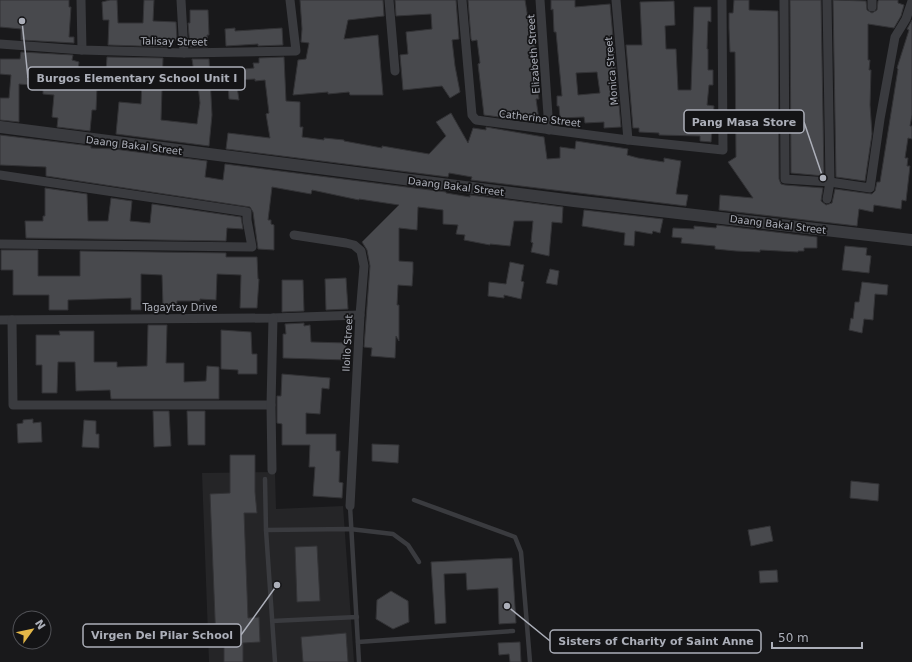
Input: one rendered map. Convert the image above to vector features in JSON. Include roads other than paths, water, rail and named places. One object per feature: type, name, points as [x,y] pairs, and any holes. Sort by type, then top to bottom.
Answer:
[{"type":"street","points":[[81,0],[82,50]]},
{"type":"street","points":[[181,0],[184,53]]},
{"type":"street","name":"Talisay Street","points":[[0,44],[82,50],[184,53],[296,51],[290,0]]},
{"type":"street","points":[[389,0],[395,71]]},
{"type":"street","name":"Catherine Street","points":[[462,0],[472,116],[474,119],[628,140],[723,150],[722,0]]},
{"type":"street","name":"Elizabeth Street","points":[[540,0],[549,130]]},
{"type":"street","name":"Monica Street","points":[[616,0],[628,140]]},
{"type":"street","points":[[784,0],[785,179],[830,182],[870,188],[880,119],[895,38],[906,19],[912,1]]},
{"type":"street","points":[[827,0],[830,182],[827,199]]},
{"type":"street","name":"Daang Bakal Street","points":[[0,127],[574,201],[912,240]]},
{"type":"street","points":[[0,175],[247,212],[252,247],[0,244]]},
{"type":"street","name":"Iloilo Street","points":[[294,235],[346,243],[354,245],[361,251],[364,266],[350,506]]},
{"type":"street","name":"Tagaytay Drive","points":[[0,320],[273,318],[360,315]]},
{"type":"street","points":[[272,470],[271,405],[273,318]]},
{"type":"street","points":[[12,320],[13,405],[271,405]]},
{"type":"lane","points":[[265,479],[266,530],[275,662]]},
{"type":"lane","points":[[414,500],[515,537],[521,552],[530,662]]},
{"type":"lane","points":[[350,506],[350,529],[359,662]]},
{"type":"lane","points":[[266,530],[350,529],[393,534],[408,545],[419,562]]},
{"type":"lane","points":[[272,621],[357,618]]},
{"type":"lane","points":[[358,642],[513,631]]},
{"type":"place","name":"Burgos Elementary School Unit I","points":[[22,21]]},
{"type":"place","name":"Pang Masa Store","points":[[823,178]]},
{"type":"place","name":"Virgen Del Pilar School","points":[[277,585]]},
{"type":"place","name":"Sisters of Charity of Saint Anne","points":[[507,606]]}]
